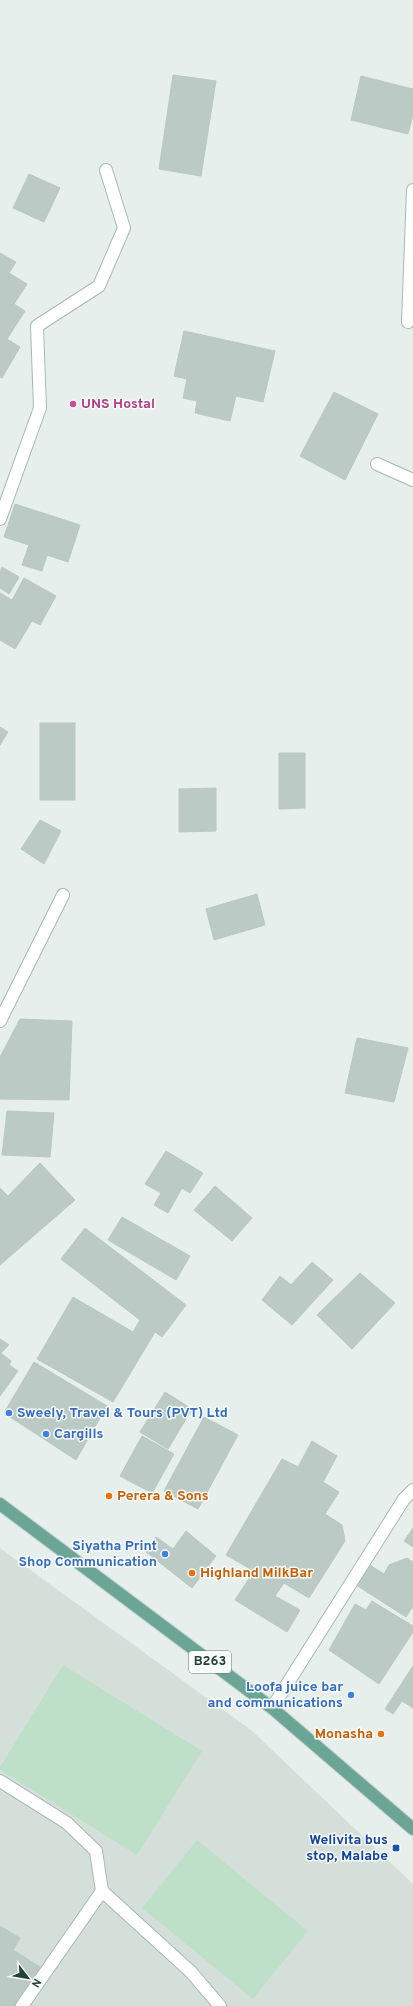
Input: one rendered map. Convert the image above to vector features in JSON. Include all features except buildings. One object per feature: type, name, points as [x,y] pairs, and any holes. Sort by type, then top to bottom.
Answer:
[{"type":"main road","name":"B263","points":[[0,1504],[272,1708],[413,1829]]},
{"type":"street","points":[[0,519],[40,408],[37,326],[99,286],[124,228],[106,170]]},
{"type":"street","points":[[408,322],[413,190]]},
{"type":"street","points":[[377,464],[413,480]]},
{"type":"street","points":[[0,1021],[63,895]]},
{"type":"street","points":[[272,1708],[404,1499],[413,1490]]},
{"type":"street","points":[[0,1781],[67,1823],[96,1851],[102,1891],[191,1972],[220,2006]]},
{"type":"street","points":[[22,2006],[102,1891]]},
{"type":"shaded area","points":[[0,1548],[251,1730],[413,1884],[413,2006],[0,2006]]},
{"type":"green space","points":[[63,1665],[202,1751],[137,1855],[0,1770],[0,1767]]},
{"type":"green space","points":[[197,1840],[308,1931],[253,1999],[142,1908]]},
{"type":"place","name":"UNS Hostal","points":[[73,404]]},
{"type":"place","name":"Sweely, Travel & Tours (PVT) Ltd","points":[[9,1413]]},
{"type":"place","name":"Cargills","points":[[46,1434]]},
{"type":"place","name":"Perera & Sons","points":[[109,1496]]},
{"type":"place","name":"Siyatha Print Shop Communication","points":[[165,1554]]},
{"type":"place","name":"Highland MilkBar","points":[[192,1573]]},
{"type":"place","name":"Loofa juice bar and communications","points":[[351,1695]]},
{"type":"place","name":"Monasha","points":[[381,1734]]},
{"type":"place","name":"Welivita bus stop, Malabe","points":[[396,1848]]}]
